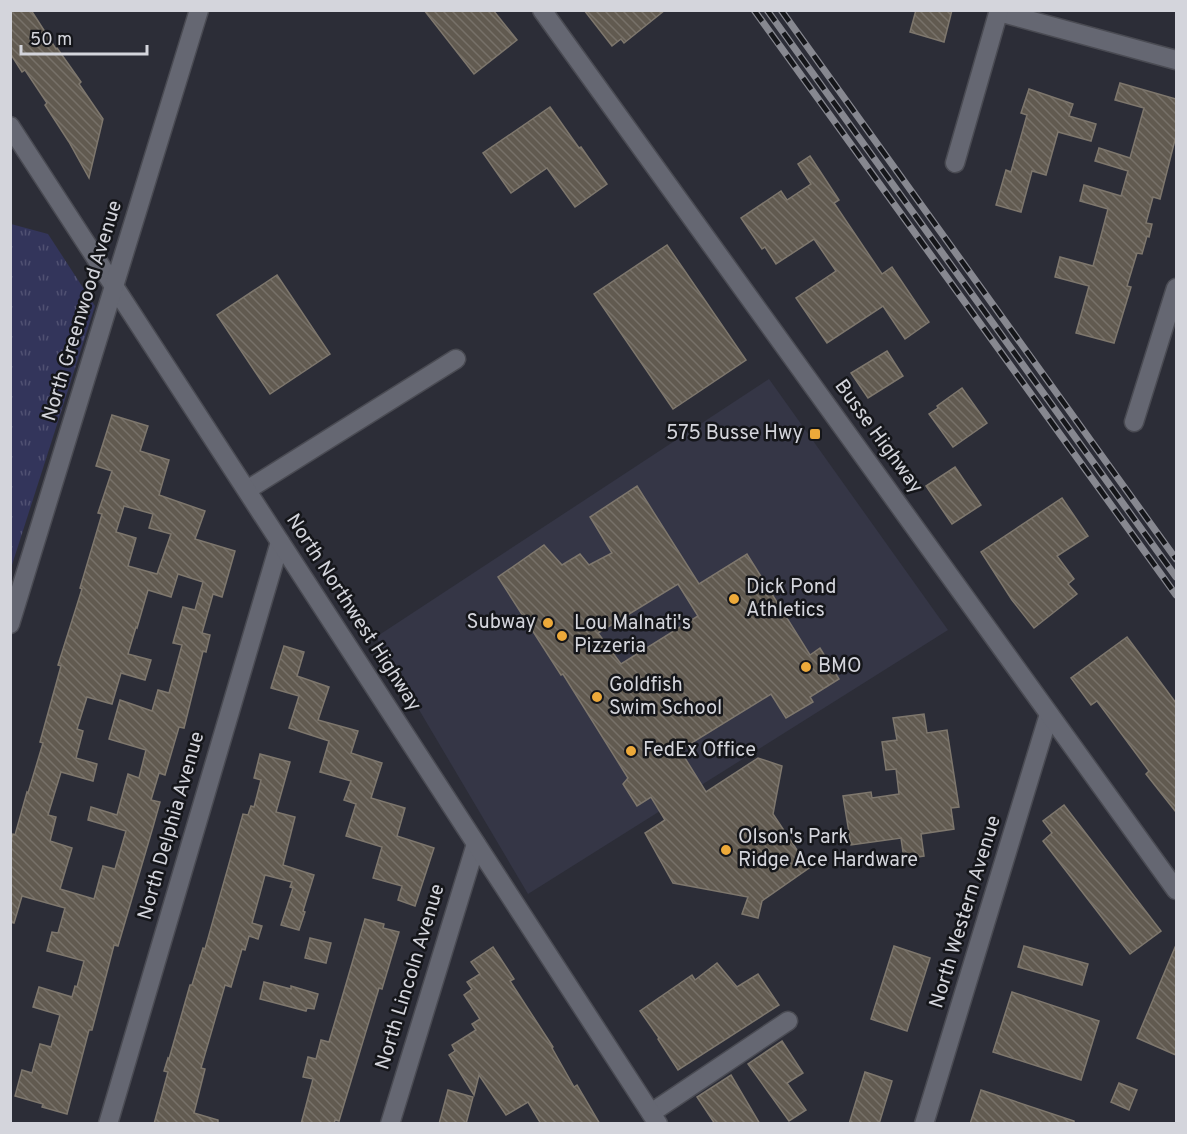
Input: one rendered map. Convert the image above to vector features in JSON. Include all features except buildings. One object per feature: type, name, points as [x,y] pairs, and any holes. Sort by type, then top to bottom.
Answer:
[{"type":"street","name":"North Greenwood Avenue","points":[[10,624],[199,10]]},
{"type":"street","name":"Busse Highway","points":[[542,10],[1176,891]]},
{"type":"street","points":[[955,164],[999,11],[1176,60]]},
{"type":"street","name":"North Northwest Highway","points":[[10,126],[654,1118]]},
{"type":"street","points":[[1134,422],[1176,288]]},
{"type":"street","points":[[247,490],[456,359]]},
{"type":"street","name":"North Delphia Avenue","points":[[108,1124],[280,542]]},
{"type":"street","name":"North Western Avenue","points":[[924,1124],[1049,714]]},
{"type":"street","name":"North Lincoln Avenue","points":[[390,1124],[476,844]]},
{"type":"street","points":[[654,1118],[788,1021]]},
{"type":"shaded area","points":[[769,379],[948,630],[528,894],[376,637]]},
{"type":"green space","points":[[11,224],[48,234],[95,306],[11,568]]},
{"type":"railway","points":[[754,10],[1176,595]]},
{"type":"railway","points":[[767,10],[1176,577]]},
{"type":"railway","points":[[781,10],[1176,559]]},
{"type":"place","name":"575 Busse Hwy","points":[[815,434]]},
{"type":"place","name":"Dick Pond Athletics","points":[[734,599]]},
{"type":"place","name":"Subway","points":[[548,623]]},
{"type":"place","name":"Lou Malnati's Pizzeria","points":[[562,636]]},
{"type":"place","name":"BMO","points":[[806,667]]},
{"type":"place","name":"Goldfish Swim School","points":[[597,697]]},
{"type":"place","name":"FedEx Office","points":[[631,751]]},
{"type":"place","name":"Olson's Park Ridge Ace Hardware","points":[[726,850]]}]
